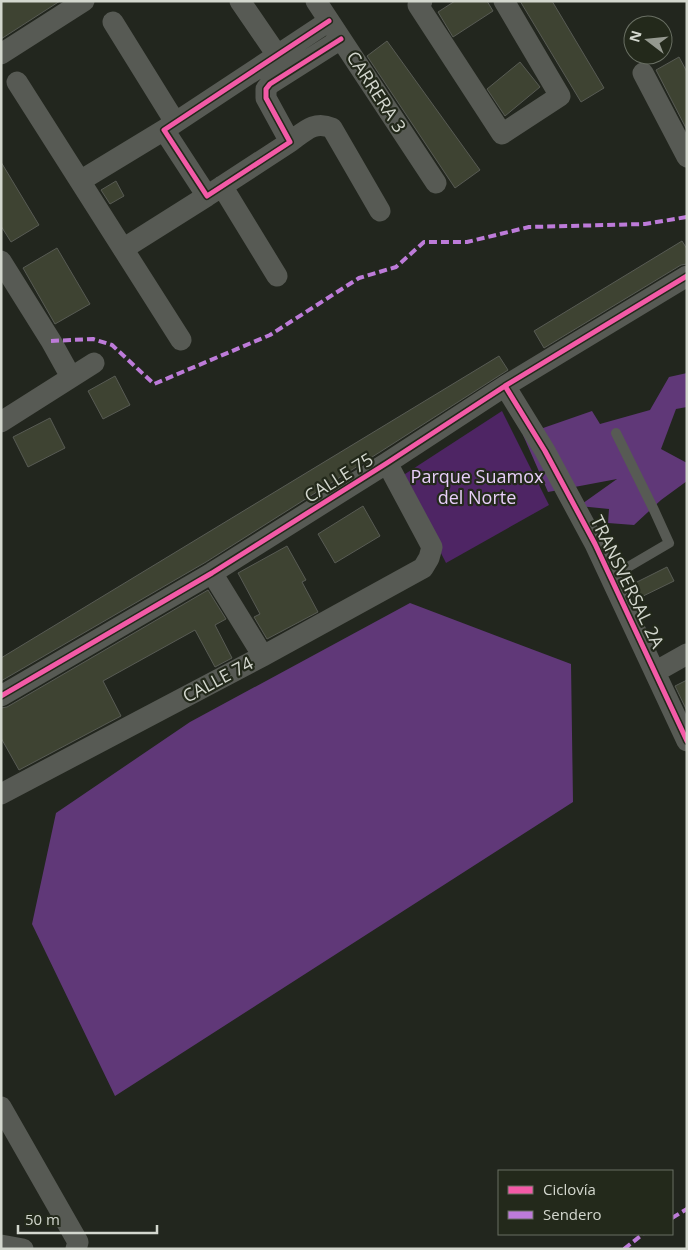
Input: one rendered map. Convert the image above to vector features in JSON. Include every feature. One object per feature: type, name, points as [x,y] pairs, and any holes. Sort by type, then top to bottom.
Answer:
[{"type":"street","points":[[1,54],[84,1]]},
{"type":"street","points":[[240,1],[277,55]]},
{"type":"street","name":"CARRERA 3","points":[[316,1],[436,183]]},
{"type":"street","points":[[422,1],[418,5],[502,134],[560,96],[504,1]]},
{"type":"street","points":[[80,181],[170,126],[329,21]]},
{"type":"street","points":[[113,22],[170,126],[214,191],[277,276]]},
{"type":"street","points":[[290,142],[266,98],[266,89],[270,84],[341,38]]},
{"type":"street","points":[[643,73],[687,157]]},
{"type":"street","points":[[17,82],[181,340]]},
{"type":"street","points":[[123,249],[316,125],[323,124],[332,128],[380,211]]},
{"type":"street","points":[[1,261],[52,341],[71,376]]},
{"type":"street","name":"CALLE 75","points":[[1,696],[212,573],[388,463],[505,386],[687,276]]},
{"type":"street","points":[[1,422],[94,363]]},
{"type":"street","name":"TRANSVERSAL 2A","points":[[505,386],[545,451],[611,577],[687,741]]},
{"type":"street","name":"CALLE 74","points":[[3,789],[263,656],[423,568],[429,558],[432,547],[388,463]]},
{"type":"street","points":[[212,573],[263,656]]},
{"type":"street","points":[[655,672],[687,654]]},
{"type":"street","points":[[1,1107],[78,1242],[76,1249]]},
{"type":"street","points":[[1,1245],[23,1249]]},
{"type":"lane","points":[[611,577],[669,543],[616,433]]},
{"type":"green space","name":"Parque Suamox del Norte","points":[[502,411],[549,505],[446,563],[402,476]]},
{"type":"shaded area","points":[[687,373],[687,407],[676,409],[661,449],[687,463],[687,481],[661,500],[634,525],[608,523],[609,509],[579,506],[617,479],[548,492],[523,435],[592,411],[600,424],[650,410],[669,377]]},
{"type":"shaded area","points":[[410,603],[571,664],[573,802],[115,1096],[32,924],[56,813],[190,722]]},
{"type":"building","points":[[1,1],[60,1],[1,39]]},
{"type":"building","points":[[455,1],[487,1],[493,11],[453,37],[438,12]]},
{"type":"building","points":[[520,1],[552,1],[604,88],[581,102]]},
{"type":"building","points":[[387,41],[480,170],[455,188],[367,56]]},
{"type":"building","points":[[679,57],[687,72],[687,130],[656,70],[665,65],[673,65],[673,60]]},
{"type":"building","points":[[520,62],[540,87],[505,116],[487,89]]},
{"type":"building","points":[[1,162],[39,225],[11,242],[1,226]]},
{"type":"building","points":[[116,181],[124,196],[110,204],[101,190]]},
{"type":"building","points":[[682,241],[687,249],[687,264],[681,265],[544,348],[534,331]]},
{"type":"building","points":[[57,248],[90,304],[55,324],[23,268]]},
{"type":"building","points":[[499,356],[508,370],[206,562],[1,681],[1,658]]},
{"type":"building","points":[[115,376],[130,405],[103,419],[88,391]]},
{"type":"building","points":[[50,418],[65,448],[28,467],[13,437]]},
{"type":"building","points":[[363,506],[380,536],[335,563],[318,534]]},
{"type":"building","points":[[287,546],[306,580],[302,582],[318,612],[267,639],[254,617],[260,614],[238,573]]},
{"type":"building","points":[[667,567],[674,581],[635,600],[629,586]]},
{"type":"building","points":[[208,590],[226,619],[215,625],[232,658],[215,667],[195,630],[103,681],[121,716],[19,770],[1,738],[1,708],[7,707]]},
{"type":"building","points":[[687,680],[687,711],[675,686]]},
{"type":"marked path","points":[[51,341],[93,339],[112,345],[154,384],[270,335],[359,278],[396,267],[424,242],[467,242],[529,227],[645,224],[687,217]]},
{"type":"marked path","points":[[673,1217],[687,1209]]},
{"type":"marked path","points":[[624,1249],[642,1235]]},
{"type":"cycle path","points":[[329,21],[164,130],[207,196],[290,142],[266,98],[266,89],[270,84],[341,39]]},
{"type":"cycle path","points":[[1,696],[212,573],[505,386],[687,276]]},
{"type":"cycle path","points":[[505,386],[545,451],[595,544],[687,741]]}]
